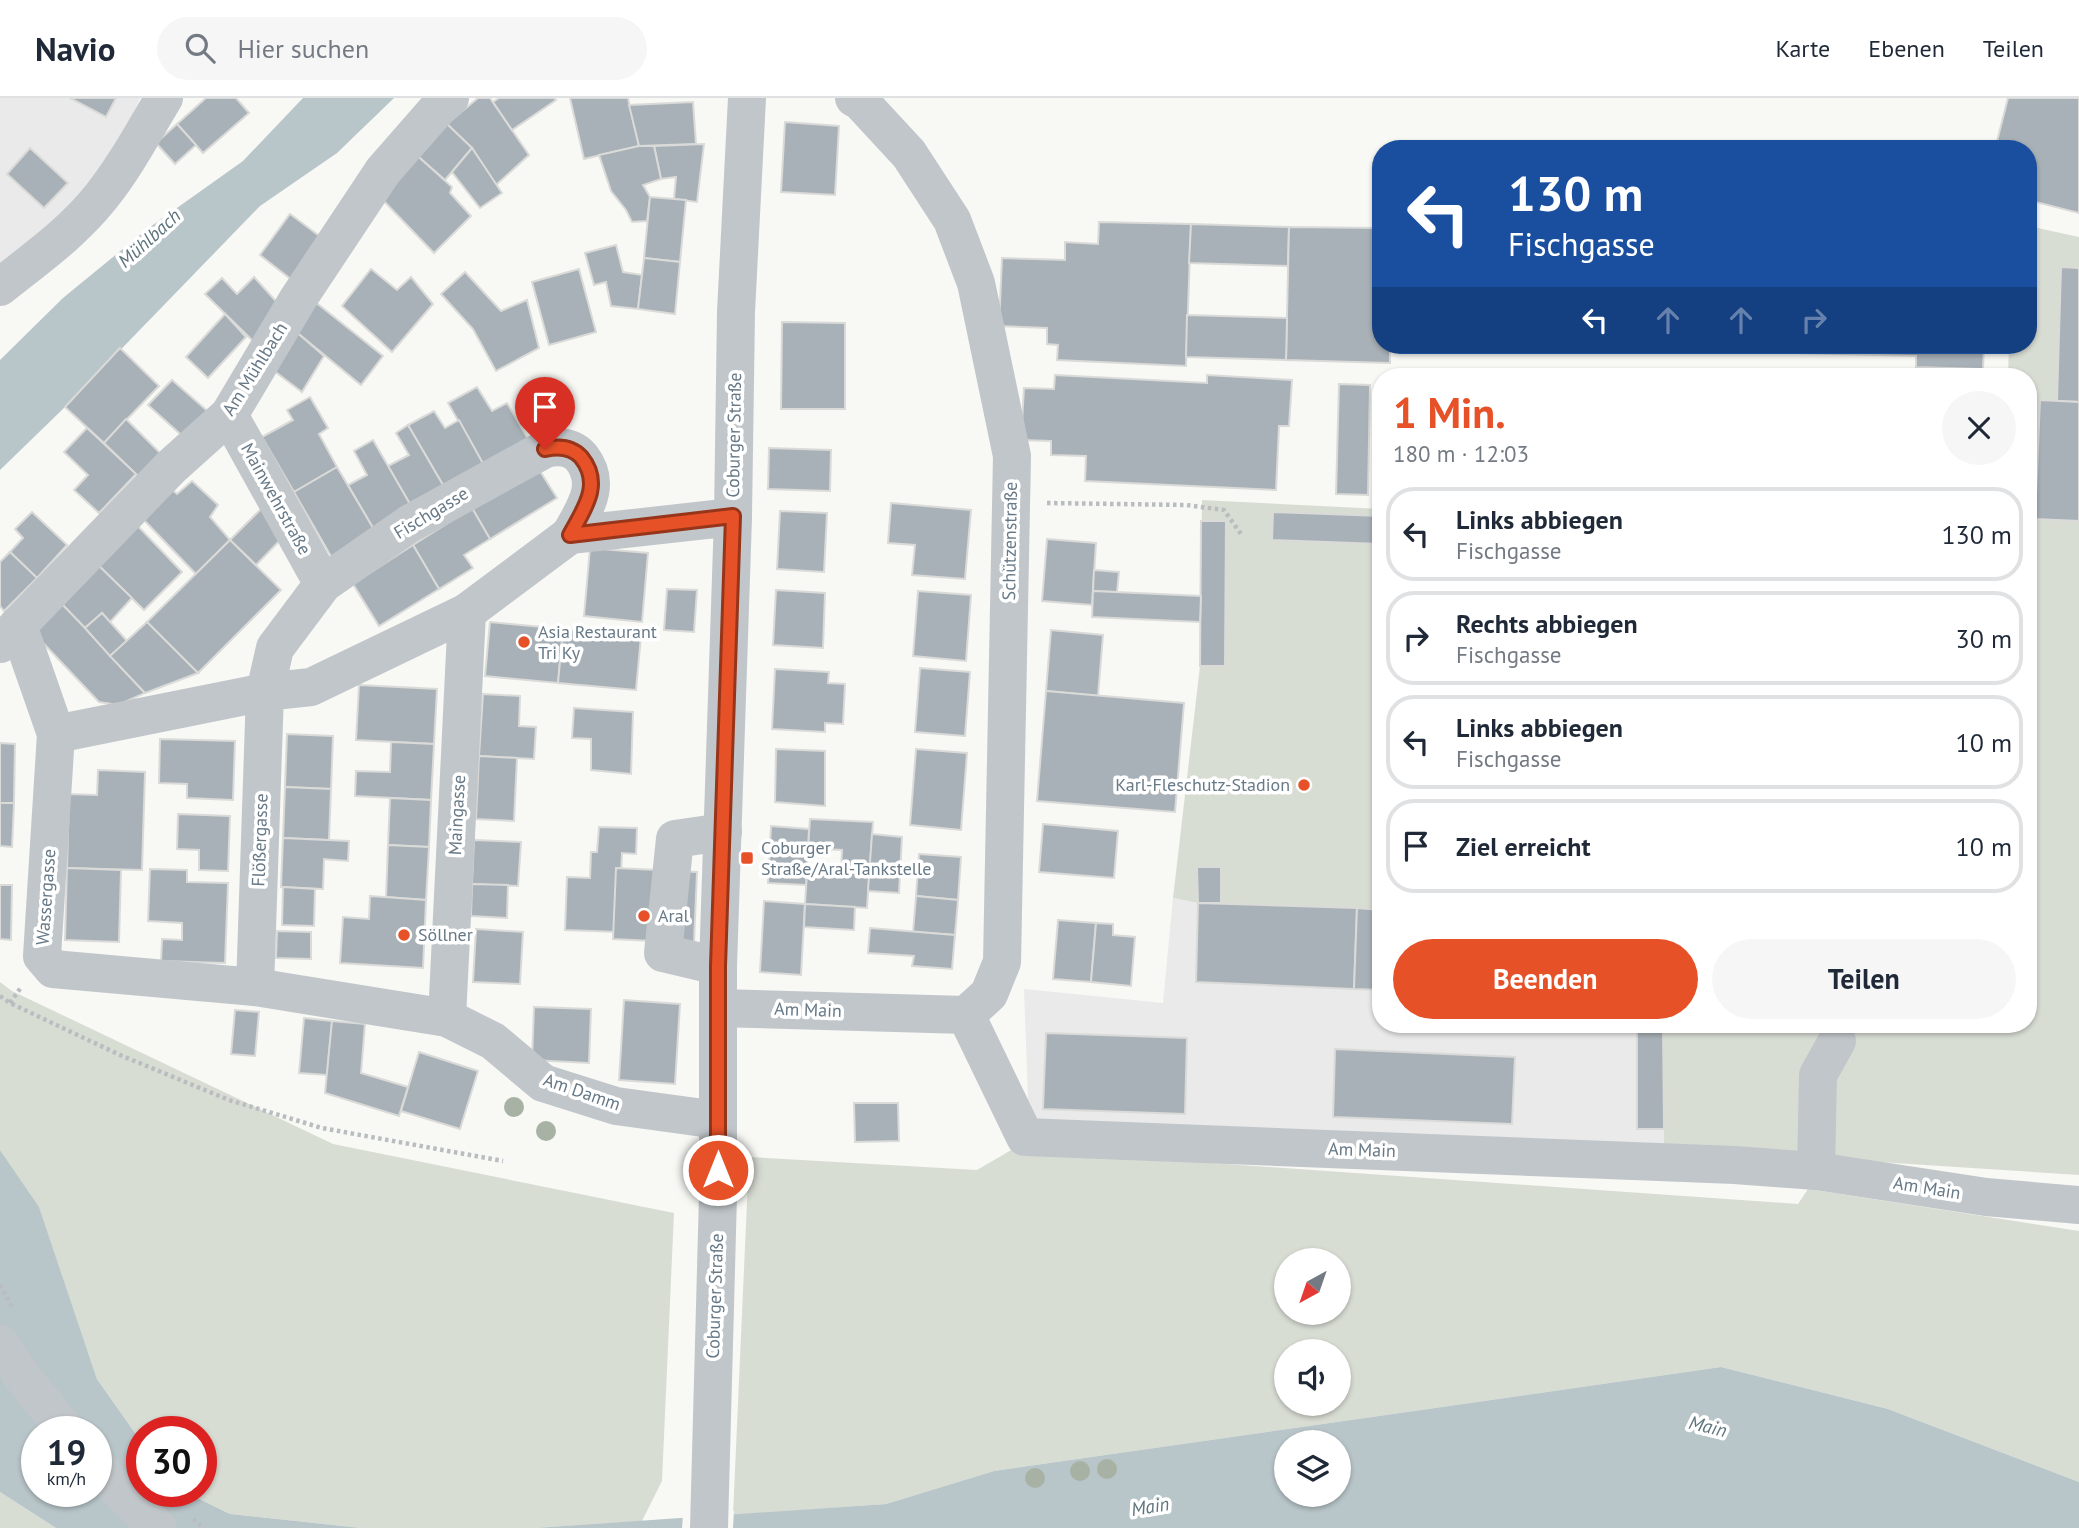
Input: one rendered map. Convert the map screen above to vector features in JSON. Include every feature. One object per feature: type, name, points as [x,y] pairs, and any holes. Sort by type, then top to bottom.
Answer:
[{"type":"street","points":[[0,287],[60,240],[100,198],[164,98]]},
{"type":"street","name":"Am Mühlbach","points":[[9,635],[171,467],[229,415],[298,299],[383,171],[450,98]]},
{"type":"street","name":"Coburger Straße","points":[[709,1528],[718,1195],[718,966],[733,516],[736,312],[747,98]]},
{"type":"street","name":"Schützenstraße","points":[[869,99],[952,220],[976,283],[1012,456],[1002,962],[989,994],[965,1015]]},
{"type":"street","name":"Mainwehrstraße","points":[[229,415],[323,583]]},
{"type":"street","name":"Fischgasse","points":[[56,734],[265,692],[311,687],[467,612],[570,535],[592,488],[592,475],[578,453],[568,448],[556,447],[533,455],[408,524],[323,583],[275,648],[265,692]]},
{"type":"street","points":[[570,535],[733,516]]},
{"type":"street","name":"Maingasse","points":[[447,1018],[467,612]]},
{"type":"street","name":"Wassergasse","points":[[9,635],[56,734],[42,956],[53,969],[255,987]]},
{"type":"street","name":"Flößergasse","points":[[255,987],[265,692]]},
{"type":"street","points":[[718,966],[663,953],[676,839],[723,832]]},
{"type":"street","name":"Am Damm","points":[[255,987],[447,1018],[493,1041],[544,1083],[616,1106],[718,1120]]},
{"type":"street","name":"Am Main","points":[[718,1008],[965,1015],[1024,1137],[1735,1165],[1816,1171],[1986,1197],[2079,1205]]},
{"type":"street","points":[[1816,1171],[1818,1075],[1837,1041]]},
{"type":"street","points":[[0,1344],[54,1416]]},
{"type":"street","points":[[112,1483],[158,1528]]},
{"type":"path","points":[[1011,503],[1199,506],[1224,510],[1241,534]]},
{"type":"path","points":[[0,996],[120,1055],[229,1100],[322,1128],[503,1161]]},
{"type":"shaded area","points":[[0,98],[140,98],[124,137],[76,202],[0,269]]},
{"type":"shaded area","points":[[2037,228],[2079,237],[2079,1175],[1664,1148],[1663,1033],[2037,1033],[2037,368],[2008,368],[2009,354],[2037,354]]},
{"type":"shaded area","name":"Karl-Fleschutz-Stadion","points":[[1202,500],[1372,509],[1372,910],[1198,903],[1173,898],[1200,666]]},
{"type":"shaded area","points":[[1173,898],[1198,903],[1372,910],[1372,1033],[1663,1033],[1664,1148],[1029,1125],[1024,989],[1163,1003]]},
{"type":"shaded area","points":[[0,982],[12,991],[333,1144],[674,1213],[662,1481],[642,1521],[535,1528],[361,1528],[230,1514],[216,1507],[217,1416],[126,1416],[126,1420],[97,1379],[39,1208],[0,1150]]},
{"type":"shaded area","points":[[1013,1149],[1798,1204],[1808,1189],[2079,1231],[2079,1482],[1888,1409],[1721,1367],[994,1471],[886,1504],[733,1515],[749,1157],[977,1170]]},
{"type":"shaded area","points":[[0,1492],[56,1528],[0,1528]]},
{"type":"water","name":"Mühlbach","points":[[303,98],[394,98],[337,153],[260,206],[65,407],[0,470],[0,360],[63,298],[146,230],[243,161]]},
{"type":"water","points":[[0,1150],[39,1207],[97,1379],[126,1420],[126,1507],[216,1507],[230,1514],[361,1528],[56,1528],[23,1507],[112,1507],[112,1416],[21,1416],[21,1506],[0,1492]]},
{"type":"water","name":"Main","points":[[1721,1367],[1888,1409],[2079,1482],[2079,1528],[535,1528],[886,1504],[994,1471],[1274,1431],[1274,1507],[1351,1507],[1351,1430],[1281,1430]]},
{"type":"pier","points":[[734,1511],[733,1528],[682,1528],[683,1514]]},
{"type":"building","points":[[70,98],[116,98],[106,117]]},
{"type":"building","points":[[206,98],[236,98],[249,113],[203,153],[177,124]]},
{"type":"building","points":[[478,98],[490,98],[529,155],[496,185],[472,148],[447,124]]},
{"type":"building","points":[[499,98],[556,100],[512,130],[493,102]]},
{"type":"building","points":[[570,98],[628,98],[639,146],[584,159]]},
{"type":"building","points":[[2008,98],[2079,98],[2079,213],[2037,202],[2037,140],[1997,140]]},
{"type":"building","points":[[693,102],[696,144],[639,146],[629,105]]},
{"type":"building","points":[[785,122],[839,126],[835,195],[781,192]]},
{"type":"building","points":[[177,124],[196,145],[175,164],[156,143]]},
{"type":"building","points":[[447,124],[472,148],[445,180],[412,151]]},
{"type":"building","points":[[704,144],[697,202],[674,199],[676,177],[661,179],[654,146]]},
{"type":"building","points":[[639,146],[654,146],[661,179],[643,185],[650,197],[647,221],[632,222],[611,191],[599,155]]},
{"type":"building","points":[[30,148],[68,183],[44,208],[7,174]]},
{"type":"building","points":[[472,148],[502,193],[480,208],[452,172]]},
{"type":"building","points":[[412,151],[452,187],[450,193],[471,216],[434,253],[376,193]]},
{"type":"building","points":[[650,197],[686,200],[680,262],[644,258]]},
{"type":"building","points":[[290,214],[322,238],[292,280],[260,255]]},
{"type":"building","points":[[1099,222],[1191,224],[1186,366],[1057,360],[1058,345],[1047,344],[1047,328],[999,326],[1002,258],[1065,260],[1065,242],[1098,244]]},
{"type":"building","points":[[1191,224],[1289,227],[1288,266],[1189,263]]},
{"type":"building","points":[[1289,227],[1372,228],[1372,354],[1390,354],[1390,363],[1286,360]]},
{"type":"building","points":[[616,245],[623,272],[642,275],[638,309],[611,306],[606,282],[594,285],[585,253]]},
{"type":"building","points":[[644,258],[680,262],[675,314],[638,309]]},
{"type":"building","points":[[2061,267],[2079,268],[2079,402],[2057,401]]},
{"type":"building","points":[[371,269],[397,290],[411,277],[433,304],[392,352],[342,306]]},
{"type":"building","points":[[579,269],[596,332],[549,345],[532,282]]},
{"type":"building","points":[[465,272],[501,311],[527,300],[539,348],[496,371],[473,329],[441,294]]},
{"type":"building","points":[[254,277],[284,310],[255,343],[205,294],[222,278],[237,294]]},
{"type":"building","points":[[314,301],[383,356],[361,385],[294,330]]},
{"type":"building","points":[[225,314],[246,337],[208,378],[186,357]]},
{"type":"building","points":[[1187,315],[1287,318],[1286,360],[1186,357]]},
{"type":"building","points":[[782,322],[845,323],[845,409],[781,409]]},
{"type":"building","points":[[294,330],[324,356],[302,392],[269,367]]},
{"type":"building","points":[[120,348],[159,386],[104,443],[65,407]]},
{"type":"building","points":[[1839,354],[1984,354],[1983,368],[1916,367],[1916,356]]},
{"type":"building","points":[[1055,375],[1207,383],[1207,375],[1292,380],[1289,426],[1279,426],[1276,490],[1085,481],[1086,456],[1051,455],[1051,441],[1021,440],[1024,388],[1054,389]]},
{"type":"building","points":[[172,380],[212,415],[188,441],[148,405]]},
{"type":"building","points":[[1339,384],[1370,385],[1368,495],[1336,494]]},
{"type":"building","points":[[477,387],[492,411],[507,403],[531,444],[486,469],[448,403]]},
{"type":"building","points":[[310,397],[328,428],[319,434],[337,467],[294,492],[262,437],[293,420],[287,410]]},
{"type":"building","points":[[2040,400],[2079,402],[2079,521],[2037,519]]},
{"type":"building","points":[[434,411],[445,428],[459,420],[486,469],[447,492],[408,425]]},
{"type":"building","points":[[126,419],[163,456],[141,479],[104,443]]},
{"type":"building","points":[[408,425],[447,492],[414,511],[388,466],[409,455],[396,433]]},
{"type":"building","points":[[87,428],[136,474],[99,513],[74,490],[88,475],[64,452]]},
{"type":"building","points":[[373,440],[414,511],[376,533],[348,485],[367,475],[354,451]]},
{"type":"building","points":[[769,448],[831,450],[830,491],[768,489]]},
{"type":"building","points":[[337,467],[376,533],[332,558],[294,492]]},
{"type":"building","points":[[538,468],[557,498],[490,539],[472,508]]},
{"type":"building","points":[[192,481],[218,505],[210,517],[230,540],[196,574],[141,517],[170,488],[177,494]]},
{"type":"building","points":[[891,503],[971,510],[965,579],[912,575],[915,545],[888,543]]},
{"type":"building","points":[[263,507],[288,532],[256,565],[230,540]]},
{"type":"building","points":[[472,508],[490,539],[464,555],[473,568],[439,589],[413,545]]},
{"type":"building","points":[[780,511],[827,513],[824,572],[777,569]]},
{"type":"building","points":[[32,512],[67,545],[37,578],[10,552],[23,538],[15,529]]},
{"type":"building","points":[[1273,512],[1372,516],[1372,544],[1272,540]]},
{"type":"building","points":[[132,520],[182,572],[144,610],[94,561]]},
{"type":"building","points":[[1201,521],[1226,521],[1225,666],[1200,666]]},
{"type":"building","points":[[1047,539],[1096,543],[1092,605],[1042,601]]},
{"type":"building","points":[[230,540],[281,590],[198,673],[147,622]]},
{"type":"building","points":[[413,545],[439,589],[379,626],[353,584]]},
{"type":"building","points":[[590,548],[648,553],[642,622],[584,616]]},
{"type":"building","points":[[10,552],[37,578],[4,611],[0,606],[0,562]]},
{"type":"building","points":[[94,561],[132,598],[110,622],[102,613],[85,628],[57,599]]},
{"type":"building","points":[[1094,570],[1119,572],[1117,592],[1093,591]]},
{"type":"building","points":[[667,589],[697,590],[694,632],[664,630]]},
{"type":"building","points":[[776,590],[825,593],[823,648],[773,645]]},
{"type":"building","points":[[918,591],[971,595],[966,661],[913,656]]},
{"type":"building","points":[[1093,591],[1201,596],[1200,622],[1092,617]]},
{"type":"building","points":[[57,599],[145,693],[118,705],[99,702],[29,628]]},
{"type":"building","points":[[102,613],[127,641],[110,656],[85,628]]},
{"type":"building","points":[[147,622],[198,673],[145,693],[110,656]]},
{"type":"building","points":[[490,622],[563,629],[558,683],[485,676]]},
{"type":"building","points":[[563,629],[641,636],[636,690],[558,683]]},
{"type":"building","points":[[1051,630],[1103,635],[1098,696],[1046,691]]},
{"type":"building","points":[[920,668],[970,672],[965,736],[915,732]]},
{"type":"building","points":[[775,669],[829,672],[828,683],[845,684],[843,724],[825,723],[825,732],[772,729]]},
{"type":"building","points":[[359,685],[437,689],[434,744],[356,740]]},
{"type":"building","points":[[1046,691],[1184,703],[1175,812],[1037,801]]},
{"type":"building","points":[[483,694],[520,696],[519,726],[536,727],[534,759],[479,756]]},
{"type":"building","points":[[574,708],[633,712],[631,774],[591,770],[591,739],[572,738]]},
{"type":"building","points":[[287,734],[333,736],[331,789],[285,787]]},
{"type":"building","points":[[160,739],[235,741],[233,800],[187,798],[187,784],[159,783]]},
{"type":"building","points":[[391,742],[434,744],[431,800],[355,796],[356,771],[390,772]]},
{"type":"building","points":[[0,743],[15,744],[14,803],[0,803]]},
{"type":"building","points":[[776,749],[825,751],[825,806],[775,802]]},
{"type":"building","points":[[916,749],[967,753],[961,830],[910,825]]},
{"type":"building","points":[[479,756],[517,758],[514,821],[476,819]]},
{"type":"building","points":[[98,770],[145,772],[142,870],[67,868],[69,794],[97,795]]},
{"type":"building","points":[[285,787],[331,789],[329,840],[283,838]]},
{"type":"building","points":[[390,798],[431,800],[429,847],[388,845]]},
{"type":"building","points":[[0,803],[14,803],[12,847],[0,846]]},
{"type":"building","points":[[178,814],[230,816],[228,871],[199,870],[199,850],[177,849]]},
{"type":"building","points":[[810,819],[873,822],[867,908],[805,904],[807,872],[841,874],[842,850],[808,848]]},
{"type":"building","points":[[1043,824],[1118,831],[1114,878],[1039,872]]},
{"type":"building","points":[[771,826],[809,829],[806,885],[768,883]]},
{"type":"building","points":[[599,827],[637,828],[636,854],[622,853],[618,932],[565,930],[567,877],[590,878],[591,852],[597,852]]},
{"type":"building","points":[[872,834],[902,837],[899,893],[868,891]]},
{"type":"building","points":[[283,838],[349,841],[348,861],[324,859],[323,889],[281,887]]},
{"type":"building","points":[[474,840],[521,842],[518,886],[472,884]]},
{"type":"building","points":[[388,845],[429,847],[426,900],[386,897]]},
{"type":"building","points":[[919,854],[961,857],[958,900],[916,896]]},
{"type":"building","points":[[1197,867],[1221,867],[1221,903],[1198,903]]},
{"type":"building","points":[[67,868],[121,870],[119,942],[65,940]]},
{"type":"building","points":[[616,868],[697,872],[694,943],[613,939]]},
{"type":"building","points":[[150,869],[187,870],[187,882],[228,883],[225,963],[161,961],[162,939],[182,940],[182,923],[148,921]]},
{"type":"building","points":[[472,884],[508,885],[507,918],[471,916]]},
{"type":"building","points":[[0,885],[12,885],[11,940],[0,939]]},
{"type":"building","points":[[283,887],[315,889],[314,926],[282,925]]},
{"type":"building","points":[[370,896],[426,900],[423,968],[340,963],[343,917],[369,919]]},
{"type":"building","points":[[916,896],[958,900],[955,935],[913,932]]},
{"type":"building","points":[[764,901],[805,904],[801,975],[760,972]]},
{"type":"building","points":[[1198,903],[1357,908],[1354,989],[1196,982]]},
{"type":"building","points":[[805,904],[855,907],[854,930],[804,927]]},
{"type":"building","points":[[1357,908],[1372,909],[1372,990],[1354,989]]},
{"type":"building","points":[[1058,920],[1096,923],[1091,982],[1053,979]]},
{"type":"building","points":[[1096,923],[1113,924],[1113,935],[1135,937],[1131,986],[1091,982]]},
{"type":"building","points":[[870,928],[955,935],[952,969],[912,966],[914,956],[868,953]]},
{"type":"building","points":[[476,929],[523,932],[520,984],[473,982]]},
{"type":"building","points":[[277,931],[311,932],[311,959],[276,958]]},
{"type":"building","points":[[624,1000],[680,1004],[675,1084],[619,1080]]},
{"type":"building","points":[[534,1007],[591,1009],[589,1063],[532,1060]]},
{"type":"building","points":[[235,1010],[259,1012],[255,1056],[231,1054]]},
{"type":"building","points":[[304,1018],[332,1021],[327,1075],[299,1073]]},
{"type":"building","points":[[332,1021],[365,1024],[361,1073],[408,1087],[399,1116],[325,1093]]},
{"type":"building","points":[[1046,1033],[1187,1038],[1185,1114],[1043,1109]]},
{"type":"building","points":[[1637,1033],[1663,1033],[1664,1129],[1637,1129]]},
{"type":"building","points":[[1335,1049],[1515,1057],[1512,1124],[1333,1117]]},
{"type":"building","points":[[419,1052],[478,1071],[460,1129],[401,1111]]},
{"type":"building","points":[[854,1103],[898,1103],[899,1141],[855,1142]]},
{"type":"place","name":"Asia Restaurant Tri Ky","points":[[524,642]]},
{"type":"place","name":"Karl-Fleschutz-Stadion","points":[[1304,785]]},
{"type":"place","name":"Coburger Straße/Aral-Tankstelle","points":[[747,858]]},
{"type":"place","name":"Aral","points":[[644,916]]},
{"type":"place","name":"Söllner","points":[[404,935]]},
{"type":"route","points":[[545,449],[568,448],[578,453],[592,475],[592,488],[587,503],[570,535],[733,516],[718,966],[718,1170]]}]
